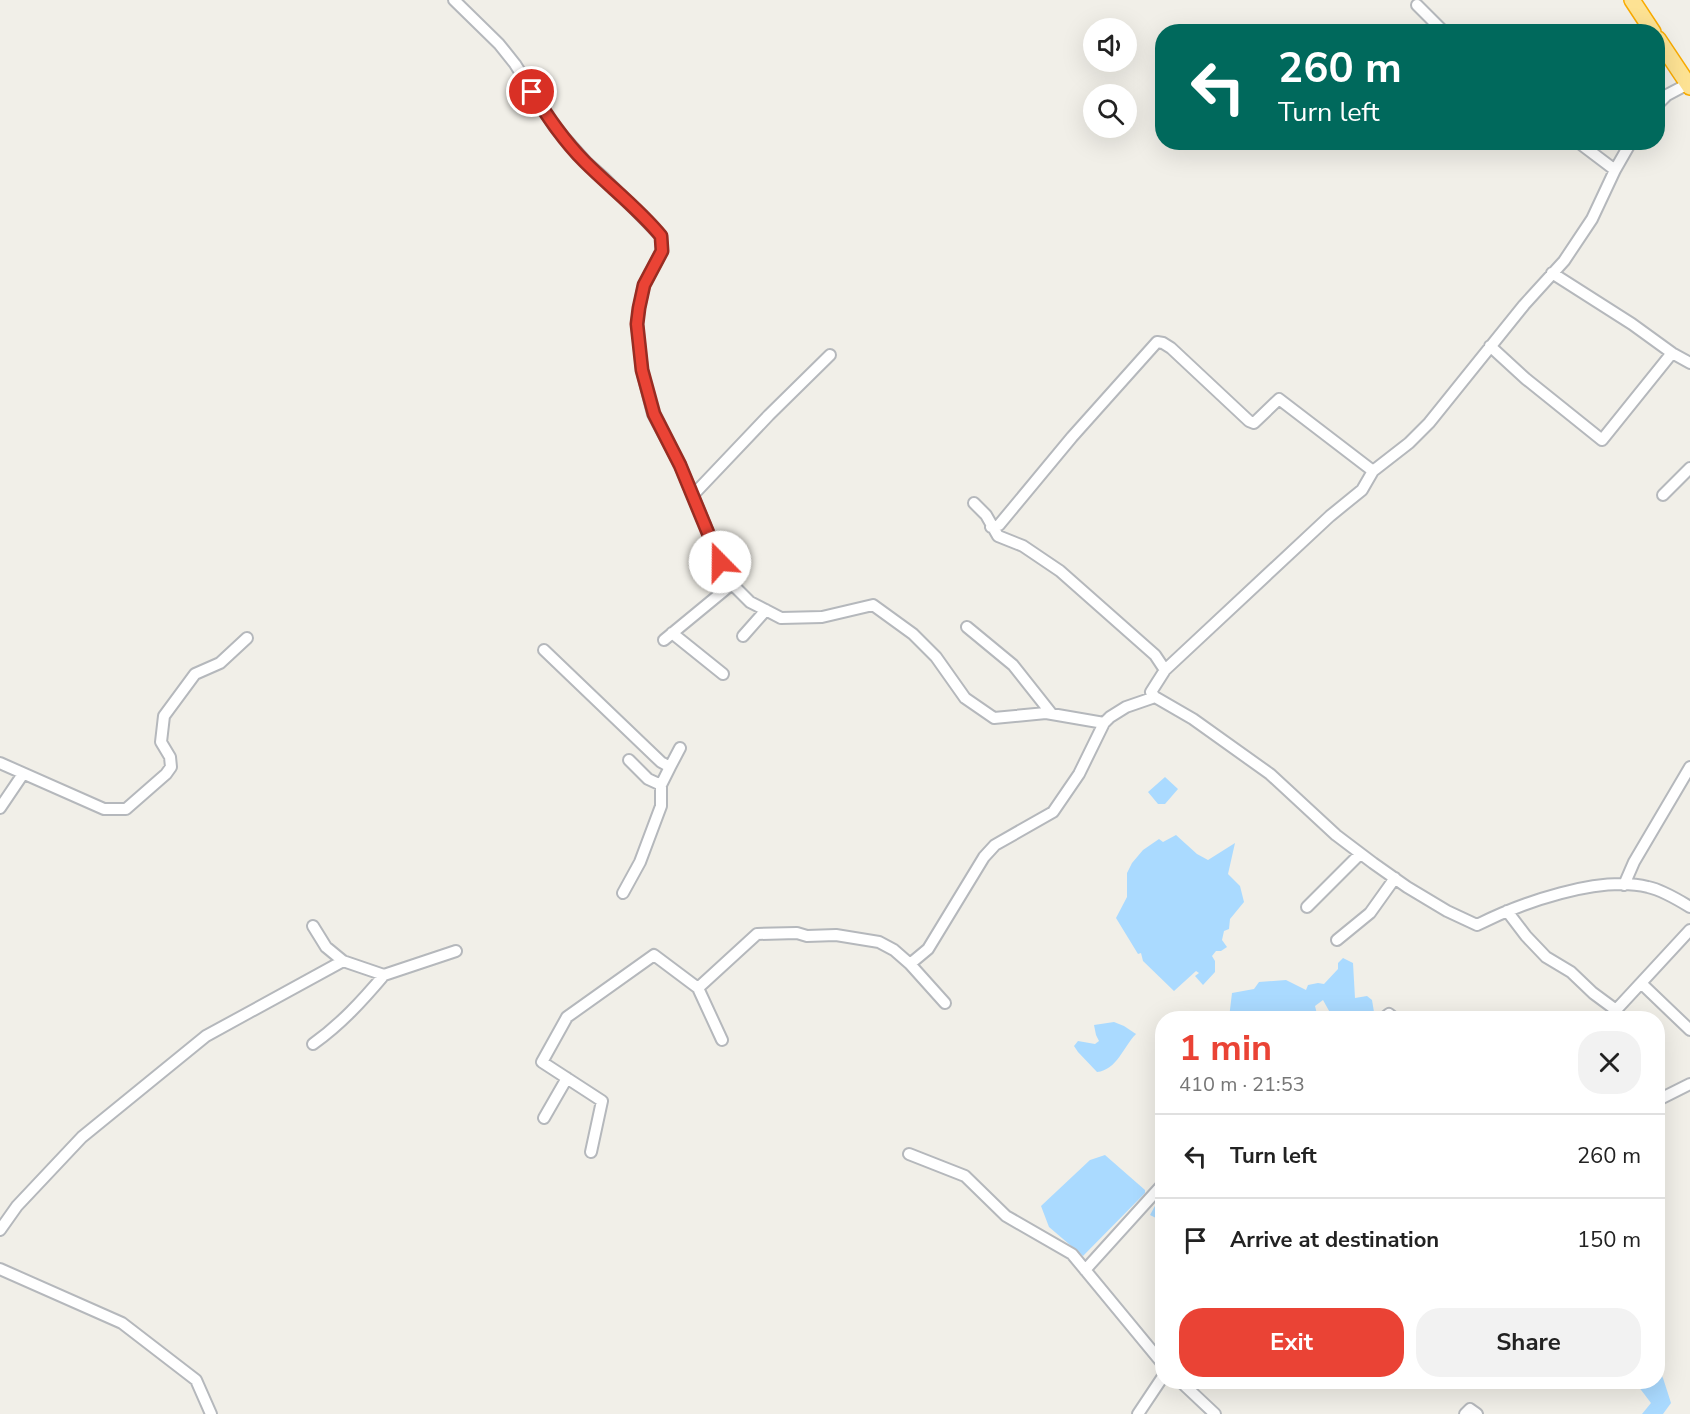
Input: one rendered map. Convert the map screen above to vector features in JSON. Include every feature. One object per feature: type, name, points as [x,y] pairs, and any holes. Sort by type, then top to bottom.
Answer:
[{"type":"highway","points":[[1632,0],[1648,24]]},
{"type":"highway","points":[[1665,49],[1689,85]]},
{"type":"street","points":[[454,0],[499,44],[515,64],[554,126],[586,162],[661,236],[662,251],[644,285],[637,324],[646,389],[654,414],[680,465],[728,580],[750,602],[781,618],[822,617],[873,605],[913,634],[936,657],[964,698],[994,718],[1050,713],[1104,723]]},
{"type":"street","points":[[1417,5],[1436,24]]},
{"type":"street","points":[[1665,98],[1689,85]]},
{"type":"street","points":[[1589,150],[1616,170]]},
{"type":"street","points":[[1627,150],[1592,219],[1564,261],[1490,346],[1429,423],[1409,443],[1373,471],[1362,490],[1330,516],[1165,670],[1151,692],[1155,697],[1193,719],[1270,774],[1360,854],[1395,879],[1477,925],[1536,901],[1572,891],[1613,885],[1647,886],[1690,907]]},
{"type":"street","points":[[1552,273],[1690,363]]},
{"type":"street","points":[[992,527],[999,525],[1072,437],[1157,342],[1170,348],[1249,421],[1254,423],[1258,420],[1278,399],[1373,471]]},
{"type":"street","points":[[1490,346],[1526,379],[1602,440],[1672,353]]},
{"type":"street","points":[[693,495],[830,355]]},
{"type":"street","points":[[1664,495],[1690,468]]},
{"type":"street","points":[[974,503],[986,515],[998,536],[1023,546],[1060,571],[1155,655],[1165,670]]},
{"type":"street","points":[[723,674],[668,636],[732,584]]},
{"type":"street","points":[[743,636],[766,610]]},
{"type":"street","points":[[967,627],[1013,665],[1050,713]]},
{"type":"street","points":[[0,763],[104,809],[126,809],[171,767],[170,757],[161,742],[161,733],[164,716],[178,695],[195,674],[220,663],[247,638]]},
{"type":"street","points":[[544,650],[661,762],[670,767]]},
{"type":"street","points":[[910,963],[928,949],[984,857],[995,845],[1053,812],[1079,774],[1104,723],[1126,707],[1155,697]]},
{"type":"street","points":[[623,893],[640,862],[661,806],[660,785],[680,748]]},
{"type":"street","points":[[629,760],[648,779],[660,785]]},
{"type":"street","points":[[1624,885],[1634,862],[1690,767]]},
{"type":"street","points":[[0,808],[23,774]]},
{"type":"street","points":[[1307,907],[1360,854]]},
{"type":"street","points":[[1337,940],[1370,913],[1395,879]]},
{"type":"street","points":[[1507,911],[1546,957],[1571,972],[1593,993],[1616,1010],[1690,930]]},
{"type":"street","points":[[314,926],[326,947],[344,961],[384,975]]},
{"type":"street","points":[[698,988],[757,934],[836,935],[879,942],[894,950],[910,963],[945,1003]]},
{"type":"street","points":[[313,1044],[332,1030],[359,1004],[384,975],[456,951]]},
{"type":"street","points":[[591,1152],[602,1101],[542,1062],[567,1017],[654,955],[698,988],[722,1040]]},
{"type":"street","points":[[0,1230],[17,1206],[82,1137],[206,1036],[344,961]]},
{"type":"street","points":[[1642,984],[1690,1030]]},
{"type":"street","points":[[544,1118],[567,1078]]},
{"type":"street","points":[[1665,1096],[1690,1084]]},
{"type":"street","points":[[909,1154],[965,1176],[1006,1216],[1072,1254],[1155,1355]]},
{"type":"street","points":[[1085,1270],[1155,1193]]},
{"type":"street","points":[[0,1269],[122,1323],[196,1380],[212,1414]]},
{"type":"street","points":[[1138,1414],[1155,1388]]},
{"type":"street","points":[[1188,1389],[1215,1414]]},
{"type":"street","points":[[1465,1414],[1470,1409],[1476,1414]]},
{"type":"water","points":[[1165,777],[1178,789],[1165,804],[1158,804],[1148,792]]},
{"type":"water","points":[[1176,835],[1197,854],[1208,860],[1235,843],[1228,874],[1240,886],[1244,902],[1230,919],[1229,929],[1224,931],[1222,940],[1227,947],[1216,951],[1212,956],[1215,961],[1215,972],[1203,985],[1195,976],[1199,973],[1196,971],[1174,991],[1143,961],[1141,953],[1138,954],[1116,918],[1127,897],[1127,873],[1132,863],[1143,850],[1159,839],[1163,842]]},
{"type":"water","points":[[1343,958],[1353,963],[1355,998],[1367,996],[1372,1000],[1374,1011],[1329,1011],[1323,1000],[1315,1006],[1316,1011],[1230,1011],[1232,993],[1254,989],[1259,982],[1286,980],[1306,990],[1308,985],[1324,984],[1338,969],[1338,963]]},
{"type":"water","points":[[1114,1022],[1136,1034],[1115,1063],[1097,1072],[1074,1046],[1078,1041],[1095,1044],[1099,1041],[1094,1025]]},
{"type":"water","points":[[1105,1155],[1145,1190],[1145,1193],[1083,1256],[1049,1227],[1041,1206],[1090,1160]]},
{"type":"water","points":[[1155,1206],[1155,1218],[1150,1215]]},
{"type":"water","points":[[1665,1384],[1671,1403],[1663,1414],[1642,1414],[1651,1403],[1640,1389],[1665,1389]]},
{"type":"route","points":[[532,92],[554,126],[586,162],[661,236],[662,251],[644,285],[639,308],[637,324],[642,370],[654,414],[680,465],[720,562]]}]
